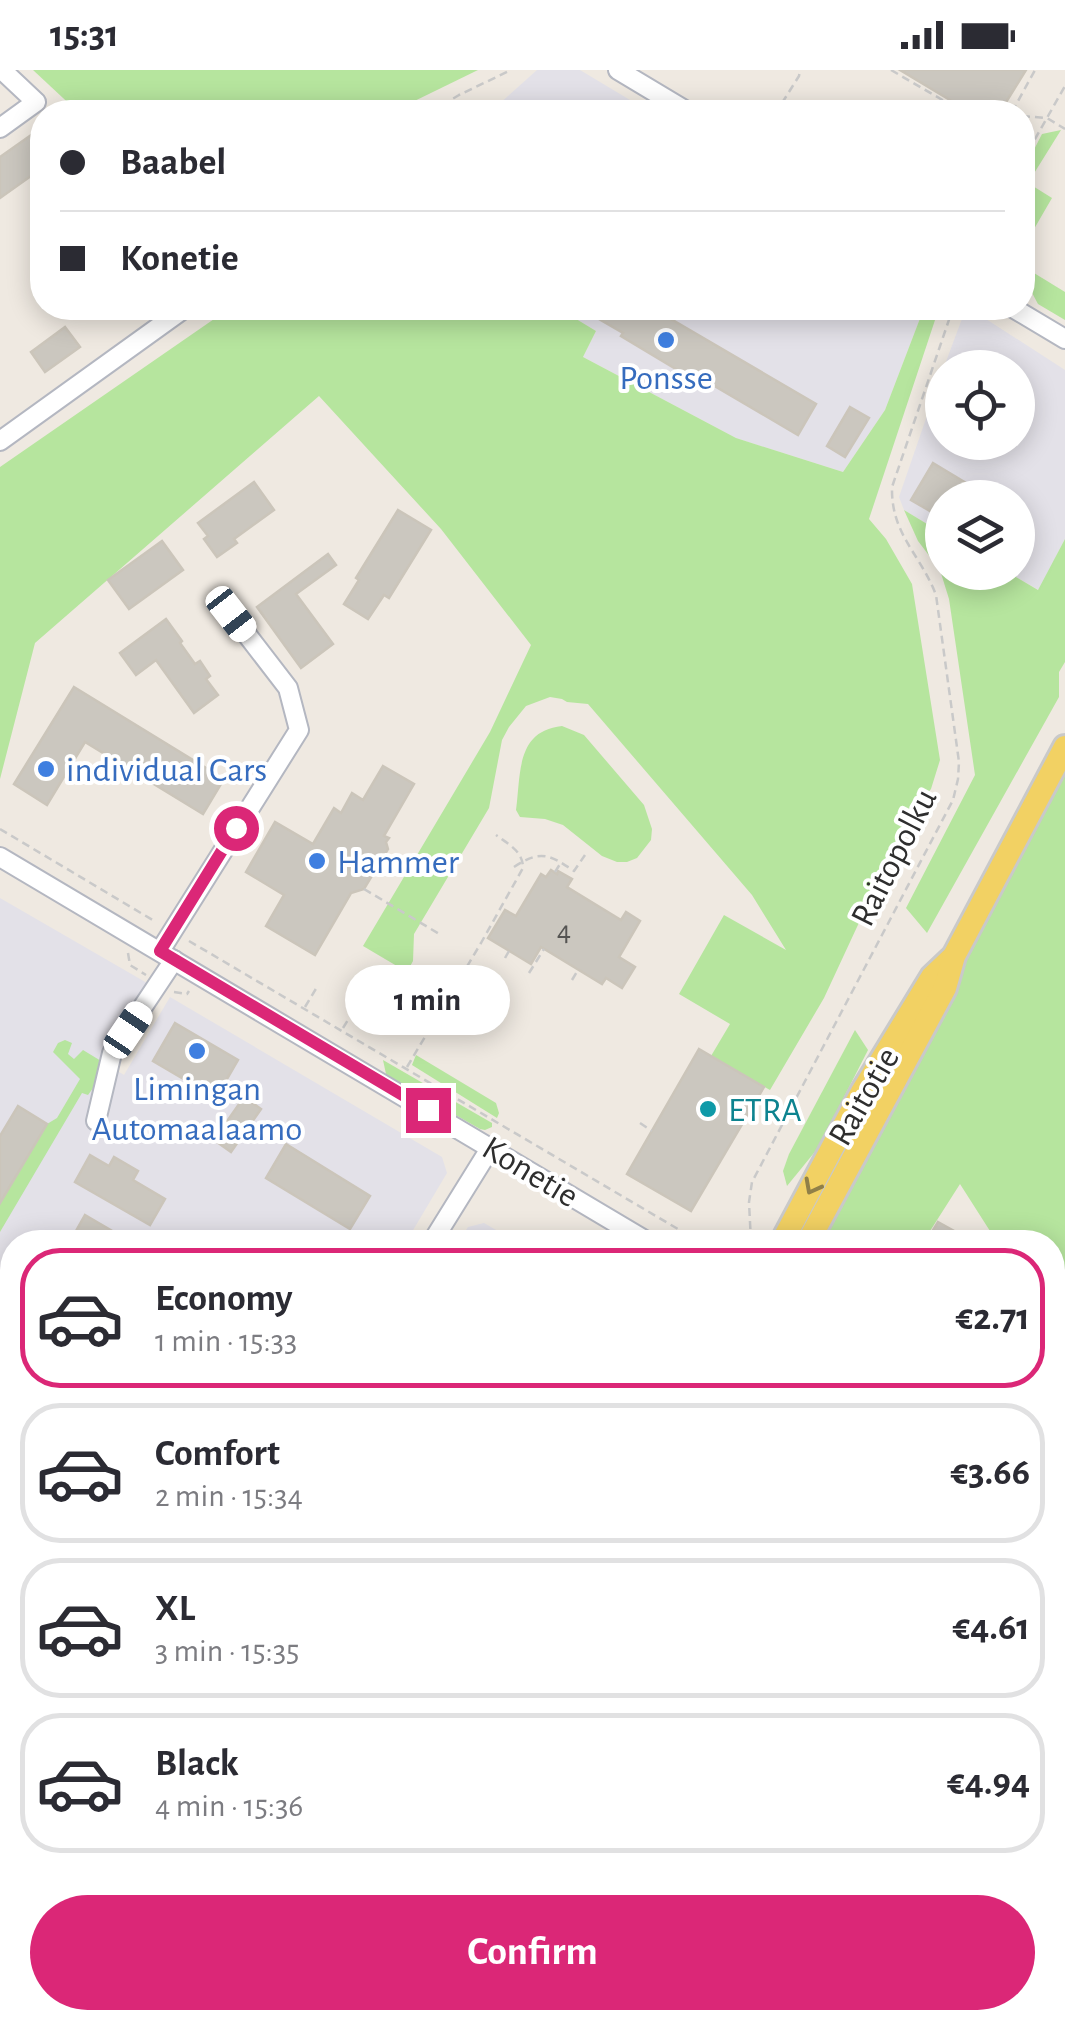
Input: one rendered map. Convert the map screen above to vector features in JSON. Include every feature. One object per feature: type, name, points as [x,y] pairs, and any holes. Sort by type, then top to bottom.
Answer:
[{"type":"main road","name":"Raitotie","points":[[814,1230],[945,988],[954,956],[1065,747]]},
{"type":"main road","name":"Raitotie","points":[[789,1230],[872,1076],[932,977],[954,956]]},
{"type":"street","points":[[2,70],[34,100]]},
{"type":"street","points":[[618,70],[668,100]]},
{"type":"street","points":[[0,128],[30,106]]},
{"type":"street","points":[[0,441],[168,320]]},
{"type":"street","points":[[1033,320],[1065,339]]},
{"type":"street","points":[[96,1121],[112,1052],[167,955],[173,931],[299,730],[288,688],[231,614]]},
{"type":"street","name":"Konetie","points":[[0,856],[628,1230]]},
{"type":"street","points":[[439,1230],[491,1147]]},
{"type":"path","points":[[450,100],[511,70]]},
{"type":"path","points":[[784,100],[800,70]]},
{"type":"path","points":[[891,70],[942,100]]},
{"type":"path","points":[[1019,100],[1035,70]]},
{"type":"path","points":[[1035,139],[1065,86]]},
{"type":"path","points":[[1035,117],[1047,118],[1065,129]]},
{"type":"path","name":"Raitopolku","points":[[750,1230],[752,1182],[953,800],[958,780],[959,762],[936,595],[895,520],[892,507],[892,487],[949,320]]},
{"type":"path","points":[[0,829],[680,1230]]},
{"type":"path","points":[[406,1068],[519,876],[523,862],[518,852],[496,835]]},
{"type":"path","points":[[514,867],[532,858],[550,856],[574,871],[585,854]]},
{"type":"path","points":[[554,872],[561,862]]},
{"type":"path","points":[[364,889],[441,935]]},
{"type":"path","points":[[529,974],[544,949]]},
{"type":"path","points":[[505,958],[509,951]]},
{"type":"path","points":[[572,980],[578,970]]},
{"type":"path","points":[[304,1008],[317,987]]},
{"type":"path","points":[[342,1030],[360,1001],[376,1012],[401,1007]]},
{"type":"path","points":[[640,1123],[652,1131]]},
{"type":"shaded area","points":[[537,70],[580,70],[630,100],[503,100]]},
{"type":"shaded area","points":[[578,320],[919,320],[885,410],[843,472],[736,438],[583,357],[596,331]]},
{"type":"shaded area","points":[[962,320],[988,320],[1034,350],[950,350]]},
{"type":"shaded area","points":[[1035,351],[1065,370],[1065,539],[1039,590],[1035,588],[1035,480],[925,480],[925,523],[904,510],[899,497],[925,421],[925,460],[1035,460]]},
{"type":"shaded area","points":[[0,898],[147,983],[101,1061],[124,1075],[170,997],[442,1157],[447,1173],[413,1230],[0,1230]]},
{"type":"shaded area","points":[[484,1223],[496,1230],[466,1230]]},
{"type":"green space","points":[[33,70],[478,70],[417,100],[65,100]]},
{"type":"green space","points":[[1061,130],[1035,172],[1035,148],[1042,134]]},
{"type":"green space","points":[[1035,187],[1052,198],[1035,227]]},
{"type":"green space","points":[[1035,274],[1065,292],[1065,320],[1038,304]]},
{"type":"green space","points":[[213,320],[578,320],[596,331],[583,357],[736,438],[843,472],[885,410],[919,320],[935,320],[869,519],[886,539],[912,584],[940,760],[931,789],[909,815],[824,998],[770,1090],[711,1056],[730,1024],[679,994],[724,915],[786,950],[752,895],[588,704],[550,697],[526,706],[509,727],[502,740],[489,808],[414,934],[413,961],[407,972],[363,946],[490,732],[531,645],[441,529],[319,396],[35,643],[0,779],[0,467]]},
{"type":"green space","points":[[904,510],[925,523],[925,550]]},
{"type":"green space","points":[[1065,539],[1065,662],[1059,672],[1059,697],[927,933],[906,908],[975,775],[946,590],[1038,590]]},
{"type":"green space","points":[[562,726],[584,735],[644,805],[652,829],[651,840],[637,858],[617,862],[602,856],[563,825],[520,817],[516,810],[521,768],[529,745],[536,736]]},
{"type":"green space","points":[[1065,774],[1065,1230],[989,1230],[960,1184],[931,1230],[823,1230]]},
{"type":"green space","points":[[855,1030],[868,1050],[818,1148],[787,1186],[783,1171],[789,1154]]},
{"type":"green space","points":[[58,1043],[72,1043],[68,1054],[74,1059],[83,1050],[106,1064],[88,1095],[82,1093],[0,1230],[0,1203],[47,1124],[57,1118],[80,1079],[53,1052]]},
{"type":"green space","points":[[416,1055],[496,1103],[497,1118],[412,1065]]},
{"type":"green space","points":[[383,1060],[492,1123],[492,1127],[480,1129],[391,1078]]},
{"type":"building","points":[[900,70],[1026,70],[1007,100],[950,100]]},
{"type":"building","points":[[30,136],[30,177],[0,198],[0,157]]},
{"type":"building","points":[[601,320],[672,320],[816,404],[798,435],[694,374],[691,378],[621,336],[623,333]]},
{"type":"building","points":[[65,327],[80,347],[45,372],[31,352]]},
{"type":"building","points":[[850,407],[869,418],[845,457],[827,446]]},
{"type":"building","points":[[933,463],[961,480],[925,480],[925,508],[911,500]]},
{"type":"building","points":[[254,482],[274,510],[234,539],[237,543],[217,557],[198,523]]},
{"type":"building","points":[[398,510],[431,530],[389,598],[384,595],[368,619],[344,604]]},
{"type":"building","points":[[162,541],[183,570],[129,609],[108,580]]},
{"type":"building","points":[[328,554],[336,565],[296,594],[333,644],[301,668],[257,607]]},
{"type":"building","points":[[166,619],[195,664],[200,661],[210,676],[206,679],[218,695],[194,713],[156,660],[136,675],[120,653]]},
{"type":"building","points":[[74,687],[224,779],[203,814],[85,742],[47,805],[14,784]]},
{"type":"building","name":"Hammer","points":[[383,766],[414,784],[384,836],[389,838],[388,849],[364,889],[351,893],[315,955],[266,926],[284,895],[246,872],[275,822],[313,844],[334,808],[341,813],[352,793],[363,800]]},
{"type":"building","points":[[551,870],[572,879],[567,887],[621,920],[626,912],[640,921],[619,957],[635,967],[622,988],[606,978],[602,984],[541,947],[531,964],[488,938],[505,910],[516,916],[541,874],[546,877]]},
{"type":"building","points":[[372,974],[383,981],[368,1004],[350,993],[361,975],[368,980]]},
{"type":"building","points":[[175,1023],[238,1060],[216,1098],[153,1061]]},
{"type":"building","name":"ETRA","points":[[699,1049],[764,1087],[691,1211],[627,1174]]},
{"type":"building","points":[[244,1097],[261,1109],[231,1152],[214,1140]]},
{"type":"building","points":[[18,1106],[47,1124],[0,1203],[0,1136]]},
{"type":"building","points":[[286,1144],[370,1196],[350,1229],[266,1178]]},
{"type":"building","points":[[90,1155],[109,1166],[114,1157],[138,1171],[133,1180],[165,1199],[150,1225],[75,1182]]},
{"type":"building","points":[[85,1215],[111,1230],[77,1230]]},
{"type":"building","points":[[938,1222],[952,1230],[933,1230]]},
{"type":"place","name":"Ponsse","points":[[666,340]]},
{"type":"place","name":"individual Cars","points":[[46,769]]},
{"type":"place","name":"Hammer","points":[[317,861]]},
{"type":"place","name":"Limingan Automaalaamo","points":[[197,1051]]},
{"type":"place","name":"ETRA","points":[[708,1109]]},
{"type":"route","points":[[236,828],[160,951],[428,1110]]}]
